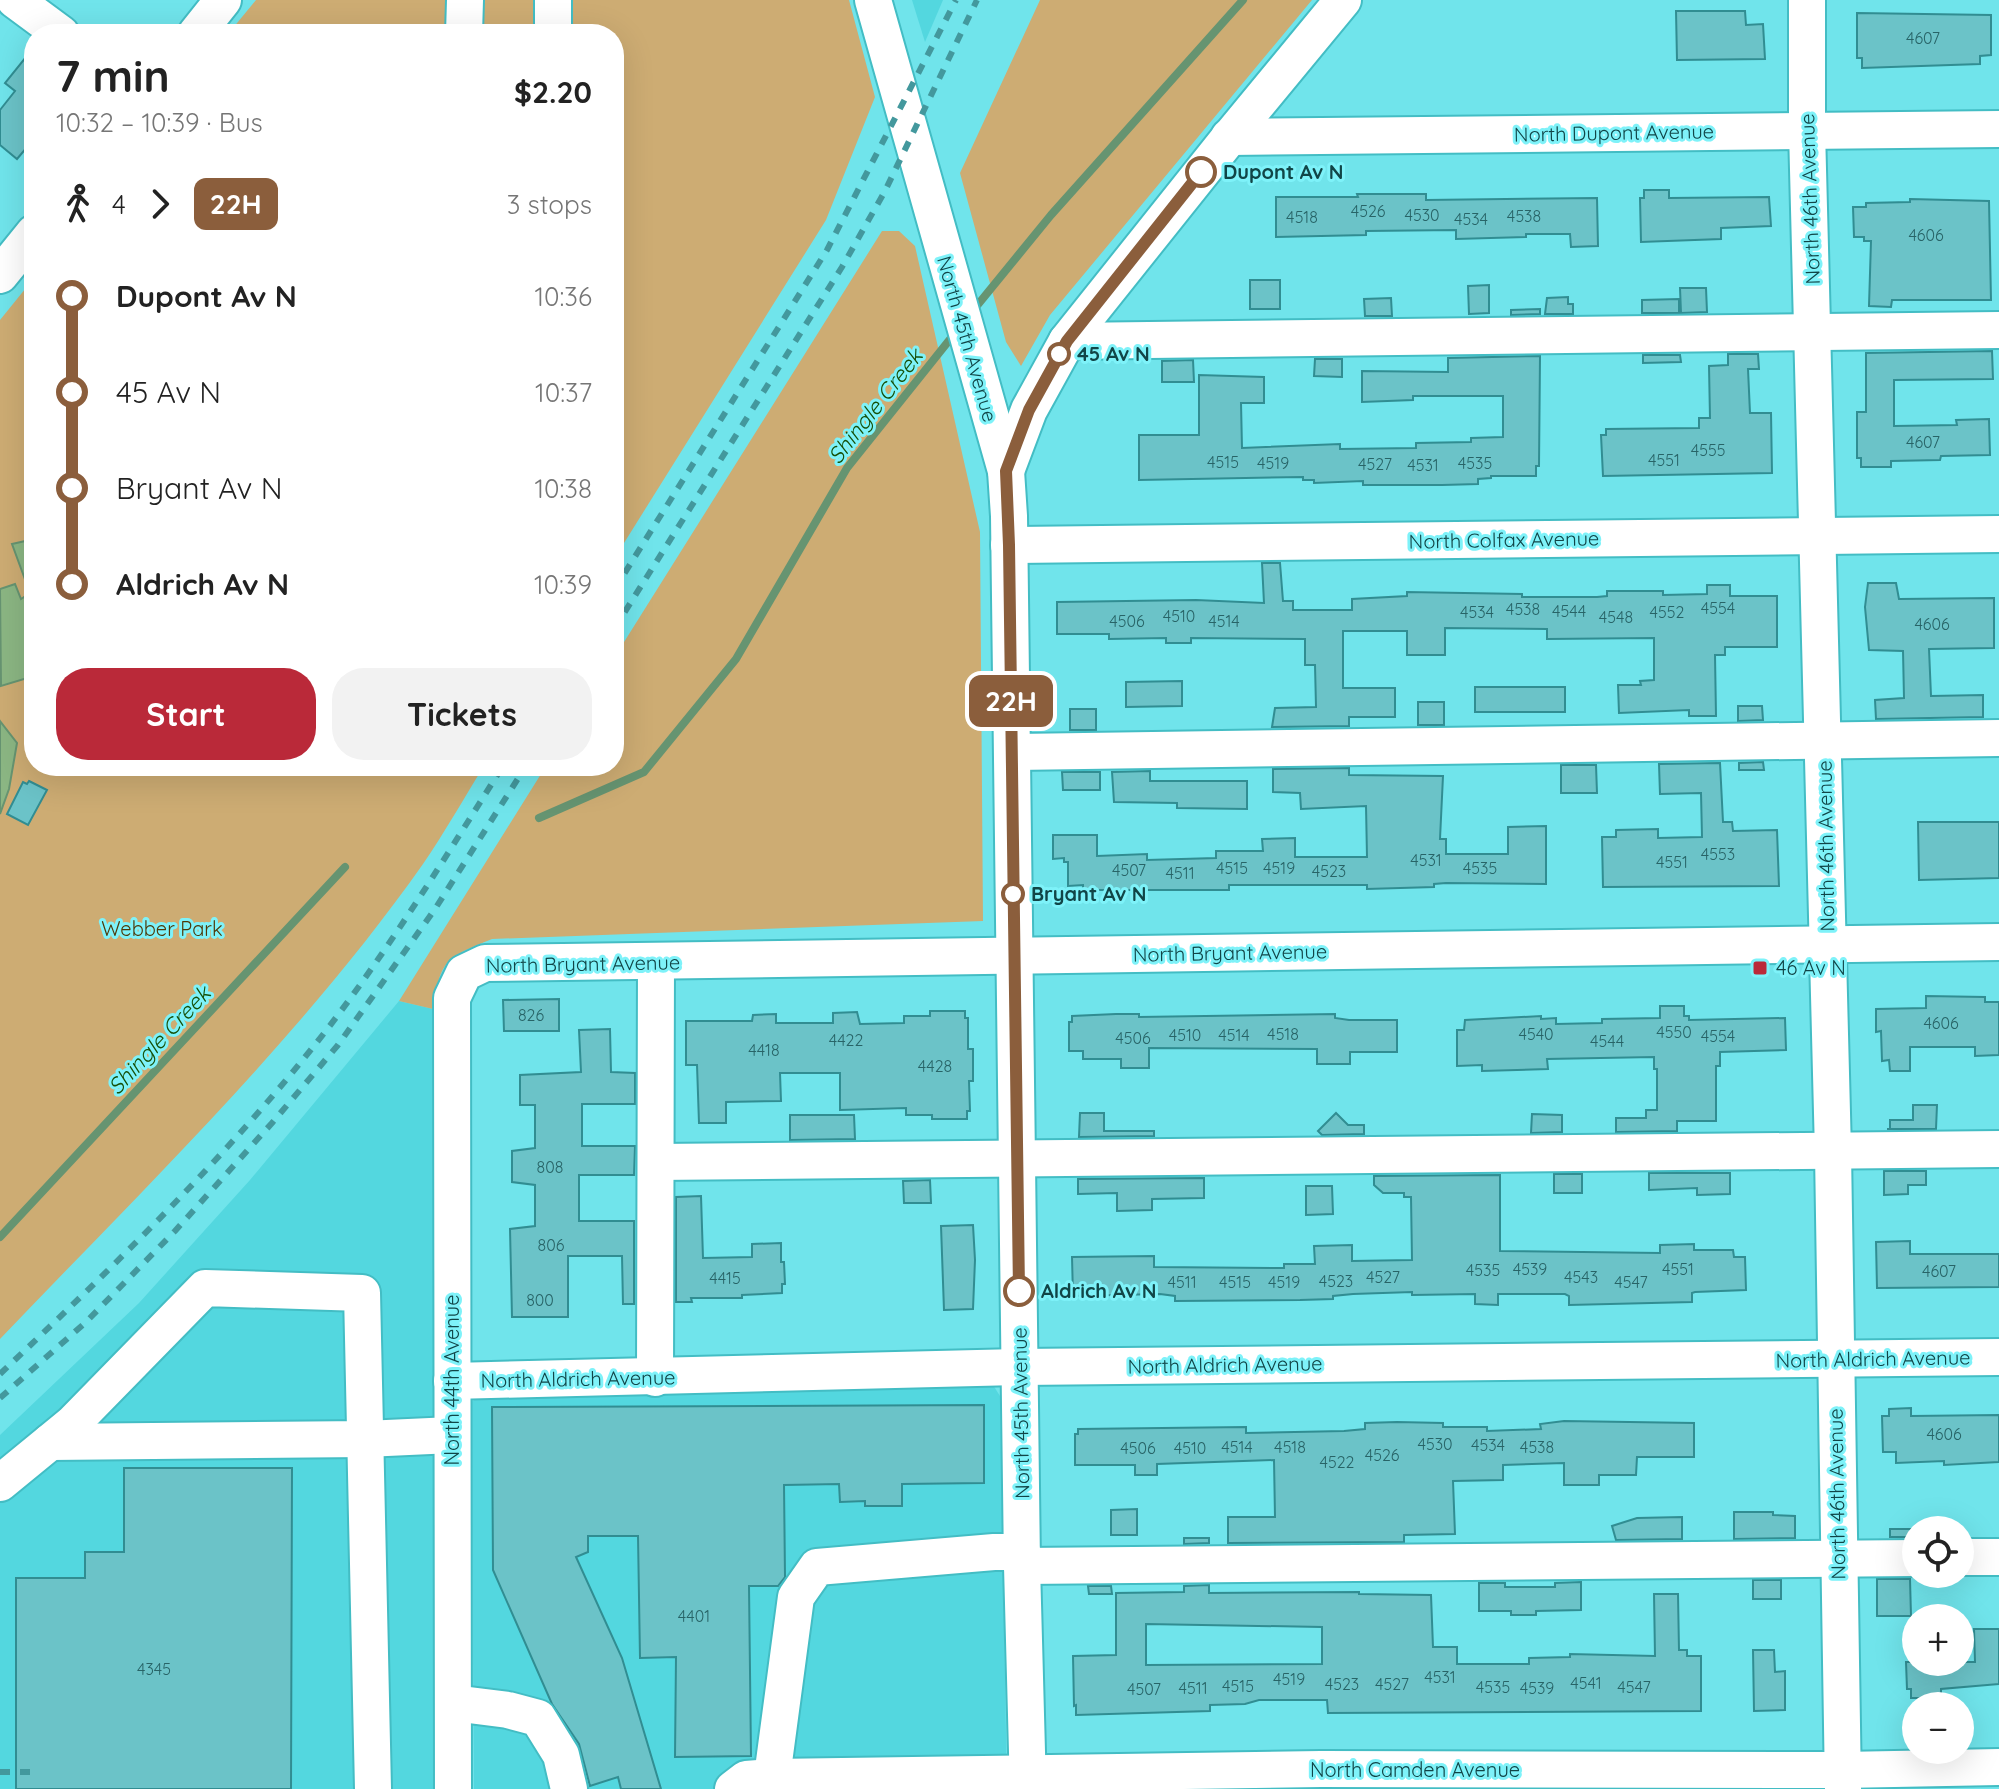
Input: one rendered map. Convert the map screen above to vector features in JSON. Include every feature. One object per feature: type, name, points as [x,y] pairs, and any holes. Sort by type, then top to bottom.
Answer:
[{"type":"street","points":[[15,0],[47,24]]},
{"type":"street","points":[[204,24],[223,0]]},
{"type":"street","points":[[464,24],[465,0]]},
{"type":"street","points":[[553,0],[553,24]]},
{"type":"street","name":"North 45th Avenue","points":[[873,0],[1006,471],[1027,1781]]},
{"type":"street","points":[[1006,471],[1029,410],[1067,341],[1229,137],[1343,0]]},
{"type":"street","name":"North 46th Avenue","points":[[1807,0],[1807,130],[1833,1152],[1842,1780]]},
{"type":"street","name":"North Dupont Avenue","points":[[1229,137],[1999,129]]},
{"type":"street","points":[[0,275],[24,245]]},
{"type":"street","points":[[1067,341],[1999,330]]},
{"type":"street","name":"North Colfax Avenue","points":[[1009,545],[1999,534]]},
{"type":"street","points":[[1012,752],[1999,738]]},
{"type":"street","name":"North Bryant Avenue","points":[[464,973],[485,963],[1999,942]]},
{"type":"street","points":[[655,1378],[656,962]]},
{"type":"street","name":"North 44th Avenue","points":[[453,1789],[452,998],[464,973]]},
{"type":"street","points":[[656,1162],[1999,1149]]},
{"type":"street","points":[[0,1483],[72,1424],[205,1288],[362,1293],[373,1789]]},
{"type":"street","name":"North Aldrich Avenue","points":[[452,1381],[1020,1367],[1999,1357]]},
{"type":"street","points":[[50,1442],[365,1439],[452,1435]]},
{"type":"street","points":[[772,1777],[796,1597],[817,1567],[994,1552],[1022,1559],[1902,1558]]},
{"type":"street","points":[[1974,1557],[1999,1557]]},
{"type":"street","points":[[453,1703],[508,1710],[538,1718],[561,1755],[569,1789]]},
{"type":"street","name":"North Camden Avenue","points":[[733,1789],[746,1779],[772,1777],[958,1782],[1842,1780],[1999,1767]]},
{"type":"shaded area","points":[[912,0],[943,0],[925,42]]},
{"type":"shaded area","points":[[24,541],[24,577],[12,544]]},
{"type":"shaded area","points":[[15,584],[21,599],[24,597],[24,679],[1,686],[0,589]]},
{"type":"shaded area","points":[[0,721],[17,743],[9,789],[0,814]]},
{"type":"shaded area","points":[[399,1001],[433,1009],[437,1789],[0,1789],[0,1435],[139,1303],[250,1180]]},
{"type":"shaded area","points":[[993,1385],[1000,1396],[1007,1789],[474,1789],[471,1402],[485,1394]]},
{"type":"green space","points":[[256,0],[849,0],[875,97],[826,220],[624,543],[624,24],[236,24]]},
{"type":"green space","points":[[1040,0],[1312,0],[1050,315],[1021,366],[1006,342],[960,173]]},
{"type":"green space","points":[[882,231],[899,231],[915,246],[980,532],[983,921],[492,939],[448,962],[439,979],[433,1009],[399,1001],[540,776],[624,776],[624,642]]},
{"type":"green space","name":"Webber Park","points":[[24,290],[24,776],[478,776],[423,864],[326,990],[166,1167],[0,1339],[0,320]]},
{"type":"building","points":[[1676,11],[1745,11],[1746,25],[1763,24],[1765,59],[1677,60]]},
{"type":"building","points":[[1857,13],[1991,15],[1991,55],[1980,56],[1980,64],[1862,68],[1862,58],[1857,58]]},
{"type":"building","points":[[24,59],[24,151],[17,159],[0,145],[0,110],[15,91],[5,83]]},
{"type":"building","points":[[1644,190],[1669,190],[1669,198],[1769,197],[1771,226],[1721,228],[1721,239],[1641,242],[1640,198],[1644,198]]},
{"type":"building","points":[[1357,194],[1426,194],[1426,200],[1597,198],[1598,246],[1571,247],[1570,234],[1456,239],[1456,230],[1366,231],[1366,235],[1276,237],[1276,197],[1358,197]]},
{"type":"building","points":[[1910,199],[1989,201],[1991,300],[1892,300],[1891,307],[1869,306],[1871,241],[1854,237],[1853,207],[1866,207],[1866,203],[1910,202]]},
{"type":"building","points":[[1250,280],[1280,280],[1280,309],[1250,309]]},
{"type":"building","points":[[1489,285],[1489,313],[1469,314],[1468,286]]},
{"type":"building","points":[[1680,288],[1706,288],[1707,312],[1681,313]]},
{"type":"building","points":[[1568,297],[1568,304],[1573,304],[1573,314],[1545,314],[1547,298]]},
{"type":"building","points":[[1391,298],[1392,316],[1365,316],[1364,299]]},
{"type":"building","points":[[1679,299],[1679,313],[1642,313],[1642,300]]},
{"type":"building","points":[[1540,309],[1540,314],[1511,315],[1511,310]]},
{"type":"building","points":[[1992,351],[1993,379],[1894,380],[1894,426],[1957,425],[1956,420],[1989,419],[1990,455],[1941,456],[1940,460],[1891,461],[1891,467],[1861,467],[1861,458],[1857,458],[1857,412],[1866,412],[1866,353]]},
{"type":"building","points":[[1728,354],[1758,354],[1759,369],[1748,369],[1750,413],[1771,413],[1772,473],[1603,476],[1601,435],[1606,435],[1606,429],[1699,428],[1699,418],[1710,418],[1709,366],[1728,365]]},
{"type":"building","points":[[1643,355],[1680,355],[1681,362],[1643,363]]},
{"type":"building","points":[[1540,356],[1539,466],[1536,466],[1536,476],[1491,476],[1478,479],[1478,484],[1442,485],[1363,485],[1363,481],[1314,483],[1314,480],[1303,480],[1303,477],[1139,480],[1139,435],[1199,435],[1199,375],[1264,377],[1264,403],[1241,403],[1242,448],[1340,444],[1340,449],[1416,448],[1416,443],[1471,442],[1471,438],[1503,437],[1503,396],[1413,396],[1413,400],[1362,402],[1362,371],[1448,372],[1448,358]]},
{"type":"building","points":[[1315,359],[1342,359],[1342,377],[1314,376]]},
{"type":"building","points":[[1193,360],[1194,382],[1162,382],[1162,361]]},
{"type":"building","points":[[1262,563],[1280,563],[1283,601],[1293,601],[1293,610],[1352,610],[1352,599],[1407,596],[1407,592],[1597,597],[1607,596],[1607,591],[1707,594],[1707,585],[1730,585],[1730,596],[1777,596],[1777,647],[1725,647],[1725,655],[1715,655],[1716,716],[1689,716],[1689,710],[1619,713],[1618,685],[1641,685],[1640,681],[1654,680],[1654,638],[1547,639],[1547,629],[1445,628],[1445,655],[1407,655],[1407,631],[1343,631],[1343,688],[1395,688],[1395,717],[1349,717],[1349,726],[1272,727],[1275,708],[1316,707],[1315,665],[1305,665],[1305,639],[1191,638],[1191,643],[1166,643],[1166,638],[1109,639],[1109,634],[1057,634],[1057,602],[1196,600],[1264,603]]},
{"type":"building","points":[[1868,583],[1896,583],[1899,599],[1994,598],[1994,648],[1929,649],[1931,696],[1983,695],[1983,717],[1876,719],[1875,700],[1904,698],[1903,651],[1869,650],[1865,607]]},
{"type":"building","points":[[1182,681],[1182,706],[1126,707],[1126,682]]},
{"type":"building","points":[[1475,687],[1565,687],[1565,712],[1475,712]]},
{"type":"building","points":[[1418,702],[1444,702],[1444,725],[1418,725]]},
{"type":"building","points":[[1738,706],[1762,706],[1763,720],[1738,721]]},
{"type":"building","points":[[1070,709],[1096,709],[1096,730],[1070,730]]},
{"type":"building","points":[[1763,762],[1764,770],[1739,770],[1739,763]]},
{"type":"building","points":[[1720,763],[1723,822],[1732,822],[1733,831],[1777,830],[1779,886],[1603,887],[1602,837],[1616,837],[1616,830],[1658,829],[1658,838],[1702,837],[1701,793],[1660,794],[1659,764]]},
{"type":"building","points":[[1561,765],[1596,765],[1597,793],[1561,793]]},
{"type":"building","points":[[1349,768],[1349,775],[1443,776],[1440,839],[1446,839],[1446,854],[1508,854],[1508,827],[1546,826],[1546,884],[1446,883],[1434,884],[1434,887],[1367,889],[1367,885],[1229,885],[1229,890],[1083,890],[1083,885],[1068,886],[1068,862],[1064,862],[1064,858],[1053,859],[1053,835],[1097,835],[1097,856],[1147,854],[1147,860],[1216,858],[1216,851],[1263,851],[1262,839],[1295,838],[1295,857],[1367,857],[1366,806],[1301,809],[1300,793],[1273,792],[1273,769]]},
{"type":"building","points":[[1150,771],[1150,781],[1247,781],[1247,809],[1177,808],[1177,803],[1114,802],[1112,772]]},
{"type":"building","points":[[1062,772],[1100,772],[1100,790],[1063,790]]},
{"type":"building","points":[[29,781],[47,790],[28,825],[7,814],[23,782],[27,784]]},
{"type":"building","points":[[1918,822],[1999,822],[1999,878],[1919,880]]},
{"type":"building","points":[[1926,996],[1985,997],[1985,1002],[1999,1002],[1999,1055],[1975,1056],[1975,1047],[1910,1047],[1910,1071],[1890,1071],[1889,1060],[1882,1061],[1881,1031],[1876,1032],[1876,1009],[1926,1008]]},
{"type":"building","points":[[559,999],[559,1031],[504,1031],[503,1000]]},
{"type":"building","points":[[1660,1006],[1684,1006],[1684,1016],[1689,1016],[1689,1020],[1785,1018],[1786,1050],[1720,1052],[1720,1066],[1716,1066],[1716,1121],[1677,1121],[1677,1131],[1616,1132],[1616,1118],[1646,1118],[1646,1110],[1657,1110],[1654,1057],[1547,1059],[1548,1069],[1482,1071],[1482,1065],[1457,1066],[1457,1030],[1464,1030],[1465,1020],[1541,1016],[1541,1019],[1556,1018],[1556,1024],[1602,1023],[1602,1019],[1660,1018]]},
{"type":"building","points":[[930,1011],[965,1011],[965,1018],[968,1018],[968,1049],[973,1049],[973,1081],[969,1081],[970,1111],[967,1111],[967,1119],[906,1115],[906,1108],[840,1110],[840,1073],[780,1073],[781,1101],[726,1102],[726,1123],[699,1123],[697,1065],[686,1065],[686,1021],[752,1021],[753,1015],[776,1014],[776,1023],[833,1023],[833,1013],[857,1012],[860,1024],[904,1023],[904,1016],[930,1016]]},
{"type":"building","points":[[1139,1014],[1139,1017],[1335,1014],[1335,1018],[1349,1020],[1397,1020],[1397,1052],[1350,1052],[1350,1064],[1317,1064],[1317,1049],[1149,1048],[1149,1068],[1121,1068],[1121,1059],[1083,1059],[1083,1051],[1069,1051],[1069,1022],[1072,1022],[1072,1016]]},
{"type":"building","points":[[610,1029],[611,1072],[635,1073],[635,1104],[582,1104],[582,1146],[635,1146],[634,1175],[579,1175],[579,1221],[634,1221],[634,1304],[623,1304],[622,1256],[568,1256],[568,1317],[512,1317],[510,1229],[535,1226],[535,1185],[512,1182],[512,1151],[535,1148],[535,1105],[520,1105],[520,1075],[581,1072],[579,1030]]},
{"type":"building","points":[[1913,1105],[1937,1105],[1936,1129],[1890,1129],[1890,1120],[1913,1120]]},
{"type":"building","points":[[1080,1113],[1104,1113],[1104,1131],[1154,1131],[1154,1136],[1079,1137]]},
{"type":"building","points":[[1336,1113],[1348,1125],[1364,1125],[1364,1134],[1322,1135],[1318,1131]]},
{"type":"building","points":[[1532,1114],[1562,1115],[1562,1132],[1531,1133]]},
{"type":"building","points":[[790,1115],[854,1115],[855,1139],[790,1140]]},
{"type":"building","points":[[1884,1171],[1926,1171],[1926,1185],[1908,1185],[1908,1194],[1884,1195]]},
{"type":"building","points":[[1649,1173],[1730,1173],[1730,1194],[1697,1195],[1697,1188],[1649,1190]]},
{"type":"building","points":[[1554,1174],[1582,1174],[1582,1193],[1554,1193]]},
{"type":"building","points":[[1500,1175],[1500,1251],[1660,1253],[1660,1245],[1694,1244],[1694,1250],[1733,1250],[1734,1257],[1745,1257],[1746,1290],[1695,1292],[1692,1293],[1692,1302],[1569,1305],[1569,1296],[1565,1294],[1498,1294],[1498,1305],[1475,1304],[1475,1294],[1412,1295],[1412,1292],[1300,1300],[1175,1301],[1175,1296],[1160,1294],[1073,1296],[1072,1257],[1154,1256],[1154,1267],[1284,1268],[1284,1264],[1315,1264],[1314,1246],[1352,1245],[1352,1261],[1412,1260],[1411,1197],[1404,1197],[1404,1193],[1383,1193],[1374,1185],[1374,1176]]},
{"type":"building","points":[[1204,1178],[1204,1198],[1152,1199],[1152,1210],[1117,1211],[1117,1193],[1078,1194],[1078,1179]]},
{"type":"building","points":[[930,1180],[931,1203],[904,1203],[903,1181]]},
{"type":"building","points":[[1306,1186],[1332,1186],[1333,1214],[1306,1215]]},
{"type":"building","points":[[701,1196],[703,1258],[752,1257],[752,1244],[781,1243],[785,1284],[782,1284],[782,1293],[742,1295],[742,1298],[691,1298],[692,1302],[676,1302],[676,1197]]},
{"type":"building","points":[[973,1225],[973,1309],[944,1310],[941,1226]]},
{"type":"building","points":[[1910,1241],[1910,1254],[1999,1254],[1999,1287],[1877,1288],[1876,1242]]},
{"type":"building","points":[[984,1405],[984,1483],[902,1484],[902,1506],[865,1506],[865,1501],[840,1502],[839,1484],[784,1485],[785,1577],[778,1586],[749,1586],[751,1756],[675,1757],[676,1657],[640,1658],[638,1536],[588,1536],[588,1552],[576,1557],[622,1658],[661,1789],[621,1789],[618,1777],[590,1786],[579,1744],[552,1704],[493,1570],[492,1407]]},
{"type":"building","points":[[1911,1408],[1911,1416],[1999,1415],[1999,1462],[1944,1465],[1944,1461],[1896,1463],[1896,1452],[1883,1452],[1882,1416],[1889,1416],[1889,1409]]},
{"type":"building","points":[[1564,1421],[1694,1423],[1694,1457],[1637,1457],[1636,1475],[1599,1475],[1599,1485],[1564,1485],[1564,1463],[1503,1465],[1503,1480],[1453,1481],[1455,1534],[1404,1535],[1404,1542],[1228,1543],[1228,1517],[1275,1517],[1274,1460],[1157,1464],[1157,1475],[1135,1475],[1135,1465],[1075,1465],[1075,1434],[1078,1434],[1078,1429],[1246,1427],[1246,1433],[1344,1431],[1365,1429],[1365,1423],[1397,1422],[1443,1423],[1443,1427],[1487,1427],[1487,1431],[1541,1429],[1540,1424]]},
{"type":"building","points":[[124,1468],[292,1468],[291,1789],[16,1789],[16,1578],[85,1578],[85,1552],[124,1552]]},
{"type":"building","points":[[1137,1509],[1137,1535],[1111,1535],[1111,1510]]},
{"type":"building","points":[[1734,1512],[1773,1512],[1773,1515],[1795,1516],[1795,1538],[1734,1539]]},
{"type":"building","points":[[1682,1517],[1682,1539],[1616,1540],[1612,1526],[1637,1518]]},
{"type":"building","points":[[1890,1529],[1902,1529],[1902,1537],[1890,1537]]},
{"type":"building","points":[[1184,1538],[1209,1538],[1209,1543],[1184,1544]]},
{"type":"building","points":[[1877,1579],[1902,1579],[1902,1588],[1910,1588],[1911,1604],[1902,1604],[1902,1616],[1877,1616]]},
{"type":"building","points":[[1753,1580],[1781,1580],[1781,1599],[1753,1599]]},
{"type":"building","points":[[1581,1582],[1581,1610],[1536,1611],[1536,1615],[1479,1611],[1479,1583],[1505,1583],[1505,1587],[1555,1587],[1555,1583]]},
{"type":"building","points":[[1209,1585],[1209,1593],[1431,1595],[1433,1647],[1457,1647],[1457,1664],[1529,1664],[1529,1658],[1570,1657],[1570,1654],[1655,1656],[1654,1594],[1678,1594],[1679,1650],[1687,1650],[1687,1656],[1701,1656],[1701,1711],[1328,1713],[1327,1700],[1259,1700],[1245,1704],[1210,1705],[1210,1711],[1076,1715],[1073,1656],[1116,1655],[1116,1593],[1184,1592],[1184,1586]],"holes":[[[1146,1624],[1322,1627],[1322,1664],[1146,1665]]]},
{"type":"building","points":[[1088,1586],[1111,1586],[1112,1594],[1089,1594]]},
{"type":"building","points":[[1974,1629],[1999,1629],[1999,1684],[1941,1689],[1941,1692],[1911,1692],[1907,1689],[1907,1676],[1974,1676]]},
{"type":"building","points":[[1753,1650],[1774,1650],[1775,1672],[1785,1671],[1785,1710],[1754,1711]]},
{"type":"waterway","name":"Shingle Creek","points":[[971,313],[1051,215],[1243,0]]},
{"type":"waterway","name":"Shingle Creek","points":[[539,818],[644,772],[736,659],[847,468],[955,333]]},
{"type":"waterway","name":"Shingle Creek","points":[[0,1237],[345,867]]},
{"type":"railway","points":[[624,574],[827,250],[956,0]]},
{"type":"railway","points":[[624,613],[842,267],[885,191],[977,0]]},
{"type":"railway","points":[[0,1374],[169,1209],[288,1078],[372,968],[497,776]]},
{"type":"railway","points":[[0,1398],[86,1322],[175,1231],[338,1045],[435,909],[520,776]]},
{"type":"railway","points":[[0,1772],[36,1772]]},
{"type":"bus line","name":"22H","points":[[1019,1291],[1006,471],[1029,410],[1067,341],[1201,172]]},
{"type":"place","name":"Dupont Av N","points":[[1201,172]]},
{"type":"place","name":"45 Av N","points":[[1059,354]]},
{"type":"place","name":"Bryant Av N","points":[[1013,894]]},
{"type":"place","name":"46 Av N","points":[[1760,968]]},
{"type":"place","name":"Aldrich Av N","points":[[1019,1291]]}]
